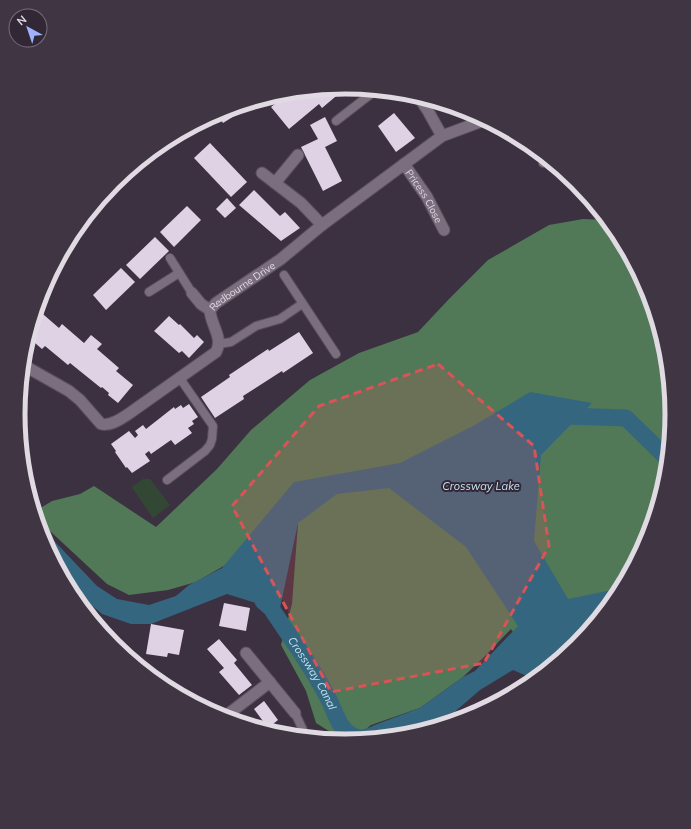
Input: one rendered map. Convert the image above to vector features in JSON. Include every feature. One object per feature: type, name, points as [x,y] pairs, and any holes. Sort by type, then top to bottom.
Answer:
[{"type":"street","points":[[423,104],[442,136]]},
{"type":"street","name":"Redbourne Drive","points":[[219,344],[211,320],[210,310],[216,303],[281,259],[322,226],[442,136],[478,123]]},
{"type":"street","points":[[275,183],[298,155]]},
{"type":"street","name":"Pricess Close","points":[[404,164],[427,197],[444,230]]},
{"type":"street","points":[[262,173],[308,209],[322,226]]},
{"type":"street","points":[[192,293],[201,304],[210,310]]},
{"type":"street","points":[[29,368],[69,391],[80,400],[99,422],[106,425],[116,422],[127,415],[216,352],[219,344]]},
{"type":"street","points":[[246,653],[295,713]]},
{"type":"street","points":[[230,713],[270,682]]},
{"type":"lane","points":[[336,122],[369,95]]},
{"type":"lane","points":[[170,258],[192,293]]},
{"type":"lane","points":[[149,292],[179,273]]},
{"type":"lane","points":[[284,275],[336,354]]},
{"type":"lane","points":[[219,344],[231,342],[255,327],[280,319],[302,304]]},
{"type":"lane","points":[[167,480],[205,451],[210,445],[212,438],[213,426],[179,377]]},
{"type":"lane","points":[[295,713],[303,732]]},
{"type":"highlighted area","points":[[438,364],[534,446],[549,546],[484,663],[331,692],[232,506],[319,406]]},
{"type":"green space","points":[[583,219],[600,220],[612,236],[633,273],[649,311],[660,352],[666,414],[660,477],[649,518],[633,556],[612,593],[600,610],[572,641],[538,671],[511,629],[463,677],[420,708],[371,725],[359,734],[334,734],[316,723],[306,691],[281,645],[292,604],[298,523],[196,582],[168,590],[129,595],[107,584],[45,527],[39,509],[52,501],[80,494],[94,486],[156,527],[217,469],[251,430],[310,380],[359,353],[418,332],[488,260],[549,225]]},
{"type":"green space","points":[[143,479],[150,479],[170,505],[153,518],[132,487]]},
{"type":"water","name":"Crossway Lake","points":[[530,392],[592,403],[541,455],[534,541],[568,599],[614,590],[600,610],[586,626],[541,669],[528,678],[513,670],[480,690],[447,719],[428,724],[393,731],[372,726],[420,708],[463,677],[475,671],[518,626],[466,547],[389,488],[337,494],[298,523],[276,627],[256,603],[227,594],[151,624],[131,624],[102,614],[79,593],[68,575],[48,535],[97,586],[117,599],[149,605],[176,596],[189,585],[222,568],[294,482],[400,463],[475,425]]},
{"type":"water","points":[[659,441],[664,443],[661,473]]},
{"type":"building","points":[[338,94],[322,108],[319,104],[289,129],[271,107],[278,101],[283,100]]},
{"type":"building","points":[[243,111],[223,123],[220,119]]},
{"type":"building","points":[[394,113],[415,138],[396,152],[378,126]]},
{"type":"building","points":[[325,117],[337,141],[325,147],[342,181],[323,191],[301,147],[318,139],[310,125]]},
{"type":"building","points":[[210,143],[247,182],[231,197],[194,158]]},
{"type":"building","points":[[254,190],[280,216],[285,212],[300,228],[281,241],[239,205]]},
{"type":"building","points":[[227,198],[236,208],[225,218],[216,209]]},
{"type":"building","points":[[187,206],[201,220],[174,247],[160,232]]},
{"type":"building","points":[[155,237],[169,251],[140,279],[126,265]]},
{"type":"building","points":[[121,268],[135,282],[106,310],[93,295]]},
{"type":"building","points":[[41,313],[59,328],[62,324],[84,343],[91,335],[102,344],[97,349],[119,368],[116,371],[133,385],[118,403],[108,395],[109,393],[102,387],[101,388],[70,363],[68,365],[45,346],[42,349],[34,342]]},
{"type":"building","points":[[169,316],[179,325],[180,324],[194,338],[197,335],[204,342],[189,358],[182,351],[179,353],[154,331]]},
{"type":"building","points":[[299,332],[313,353],[283,373],[282,371],[243,396],[244,399],[215,418],[201,397],[230,377],[229,375],[268,349],[269,351]]},
{"type":"building","points":[[189,404],[198,417],[192,421],[194,424],[188,428],[192,433],[175,445],[171,440],[151,454],[149,451],[145,454],[150,461],[132,473],[127,467],[126,468],[111,444],[129,431],[135,438],[138,435],[135,431],[143,425],[146,429],[174,407],[175,409],[181,405],[183,408]]},
{"type":"building","points":[[224,603],[250,608],[246,631],[219,626]]},
{"type":"building","points":[[151,624],[184,630],[179,655],[168,653],[167,657],[146,654]]},
{"type":"building","points":[[219,639],[237,660],[234,663],[252,685],[239,695],[219,672],[224,668],[207,649]]},
{"type":"building","points":[[264,701],[278,720],[271,726],[266,725],[254,709]]},
{"type":"waterway","points":[[568,416],[626,418],[663,454]]},
{"type":"waterway","name":"Crossway Canal","points":[[263,601],[271,608],[310,667],[325,691],[339,721],[344,729],[351,735]]},
{"type":"waterway","name":"Crossway Canal","points":[[405,729],[417,723]]}]
